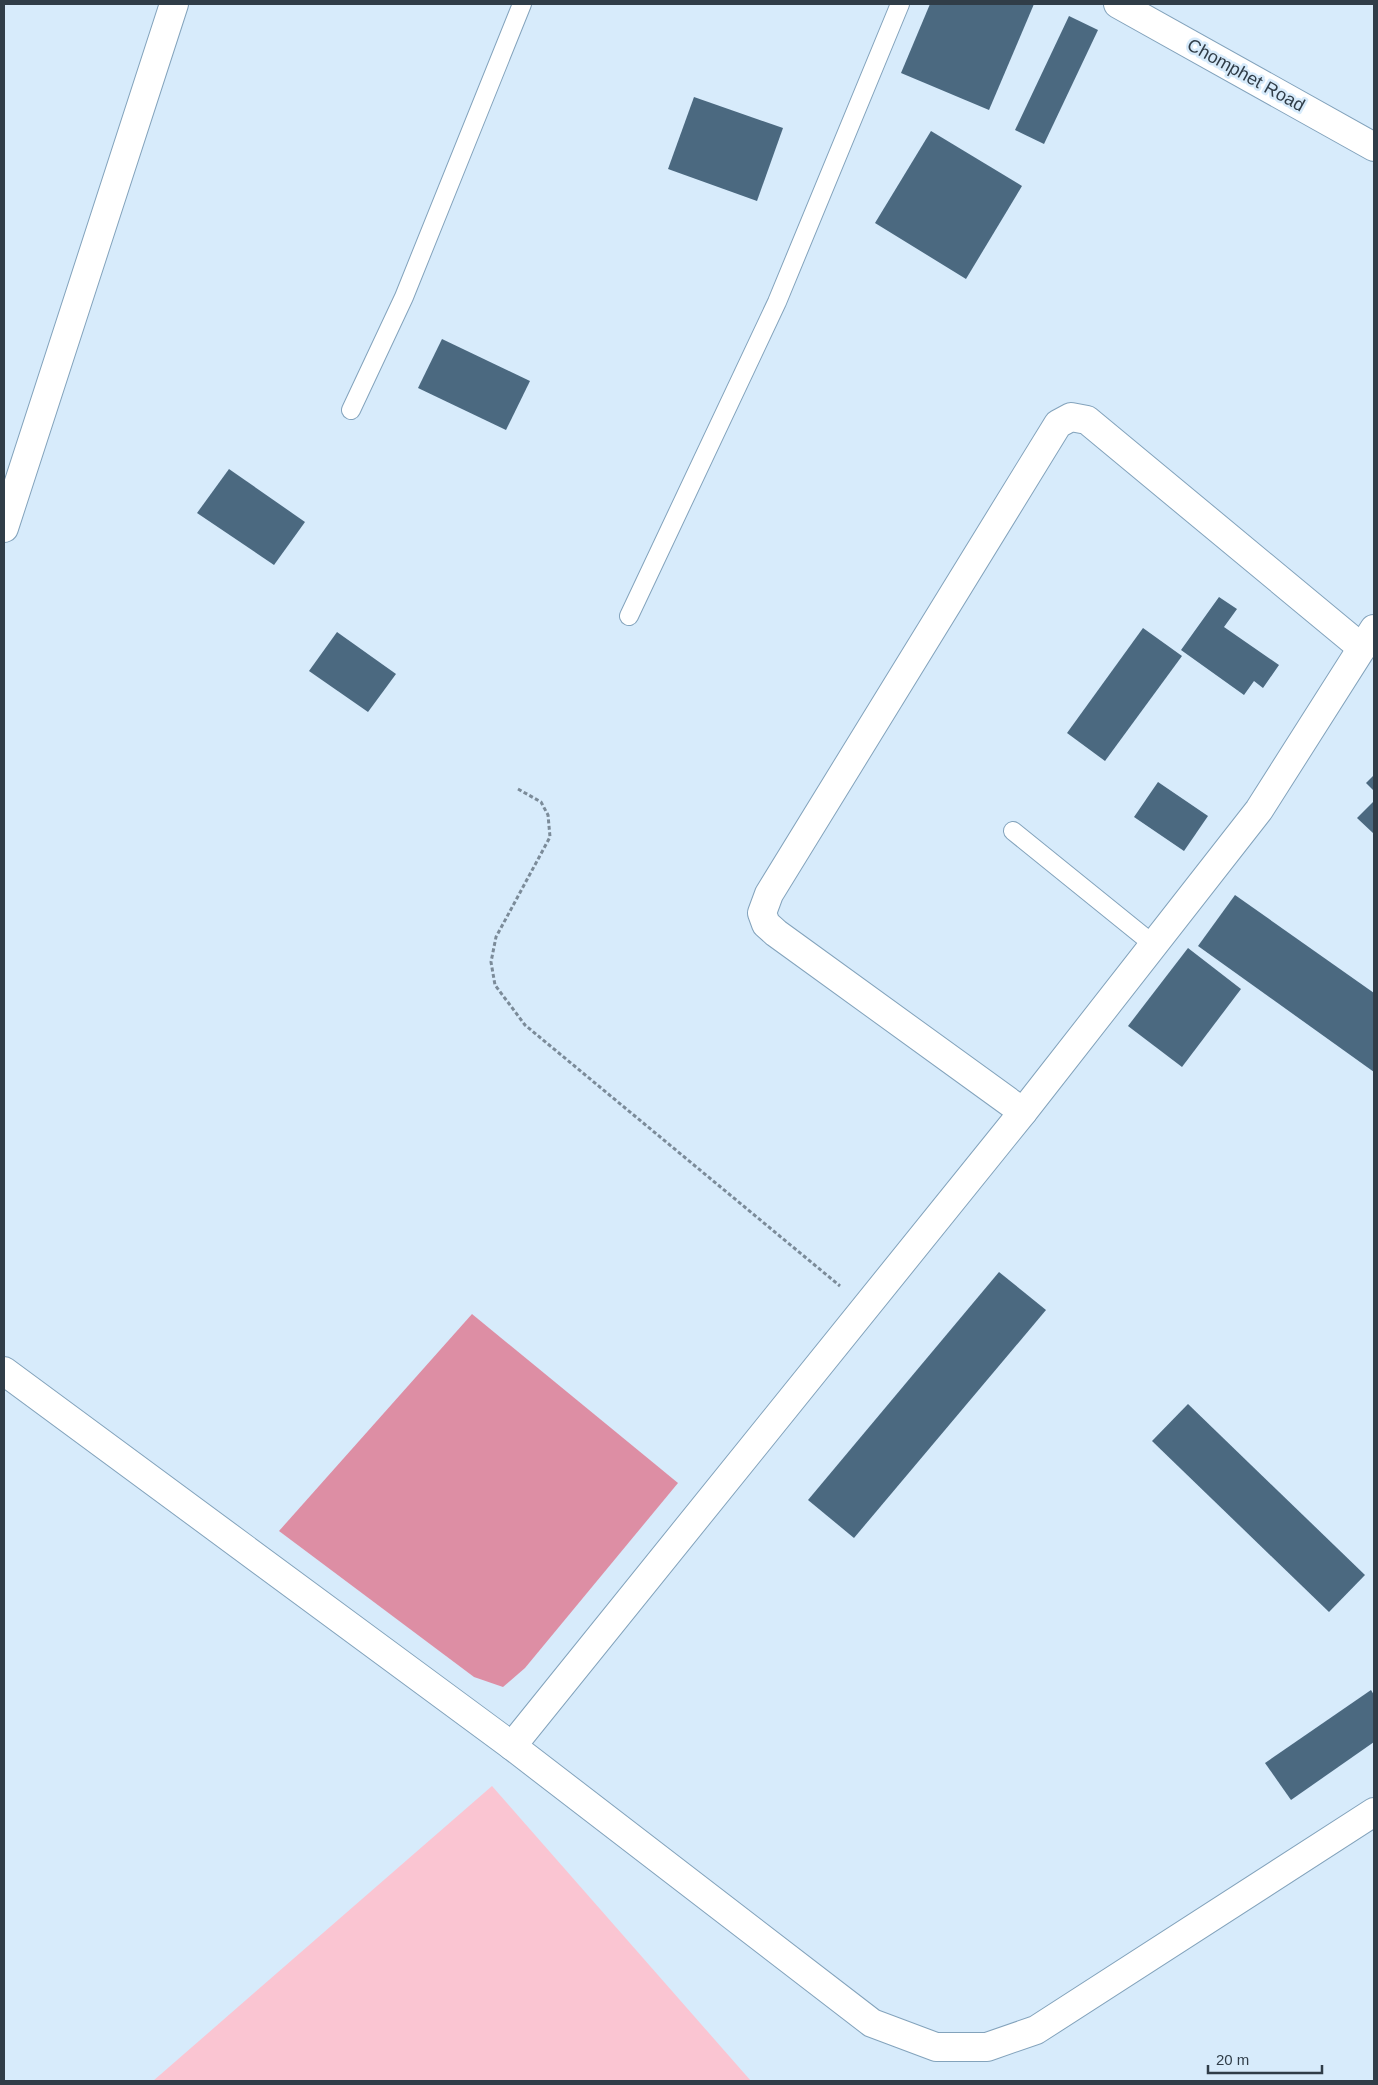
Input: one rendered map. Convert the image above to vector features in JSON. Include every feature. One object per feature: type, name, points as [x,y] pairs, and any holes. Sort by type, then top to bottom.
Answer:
[{"type":"street","points":[[4,528],[174,4]]},
{"type":"street","name":"Chomphet Road","points":[[1118,4],[1374,147]]},
{"type":"street","points":[[512,1746],[1023,1112],[1259,810],[1368,638],[1087,420],[1071,417],[1058,424],[774,885],[762,913],[766,924],[776,933],[1023,1112]]},
{"type":"street","points":[[4,1371],[512,1746],[872,2023],[936,2047],[987,2047],[1036,2030],[1374,1812]]},
{"type":"lane","points":[[351,410],[404,297],[522,4]]},
{"type":"lane","points":[[628,616],[777,302],[900,4]]},
{"type":"lane","points":[[1013,831],[1154,945]]},
{"type":"path","points":[[518,789],[541,802],[548,815],[550,837],[496,937],[491,962],[495,985],[525,1025],[866,1307]]},
{"type":"shaded area","points":[[472,1314],[678,1483],[525,1668],[503,1687],[474,1677],[279,1531]]},
{"type":"shaded area","points":[[492,1786],[751,2081],[153,2081]]},
{"type":"building","points":[[930,4],[1034,4],[989,110],[901,73]]},
{"type":"building","points":[[1069,16],[1098,30],[1044,144],[1015,130]]},
{"type":"building","points":[[694,97],[783,128],[757,201],[668,169]]},
{"type":"building","points":[[931,131],[1022,186],[966,279],[875,223]]},
{"type":"building","points":[[442,339],[530,381],[506,430],[418,388]]},
{"type":"building","points":[[229,469],[305,522],[274,565],[197,513]]},
{"type":"building","points":[[1219,597],[1237,609],[1224,627],[1279,665],[1263,688],[1254,681],[1244,695],[1181,650]]},
{"type":"building","points":[[1143,628],[1182,656],[1105,761],[1067,733]]},
{"type":"building","points":[[337,632],[396,674],[368,712],[309,671]]},
{"type":"building","points":[[1374,775],[1374,791],[1366,783]]},
{"type":"building","points":[[1158,782],[1208,816],[1184,851],[1134,817]]},
{"type":"building","points":[[1374,801],[1374,834],[1357,818]]},
{"type":"building","points":[[1235,895],[1374,993],[1374,1072],[1198,946]]},
{"type":"building","points":[[1188,948],[1241,989],[1182,1067],[1128,1026]]},
{"type":"building","points":[[999,1272],[1046,1310],[854,1538],[808,1500]]},
{"type":"building","points":[[1188,1404],[1365,1575],[1329,1612],[1152,1441]]},
{"type":"building","points":[[1371,1690],[1374,1695],[1374,1742],[1291,1800],[1265,1763]]}]
